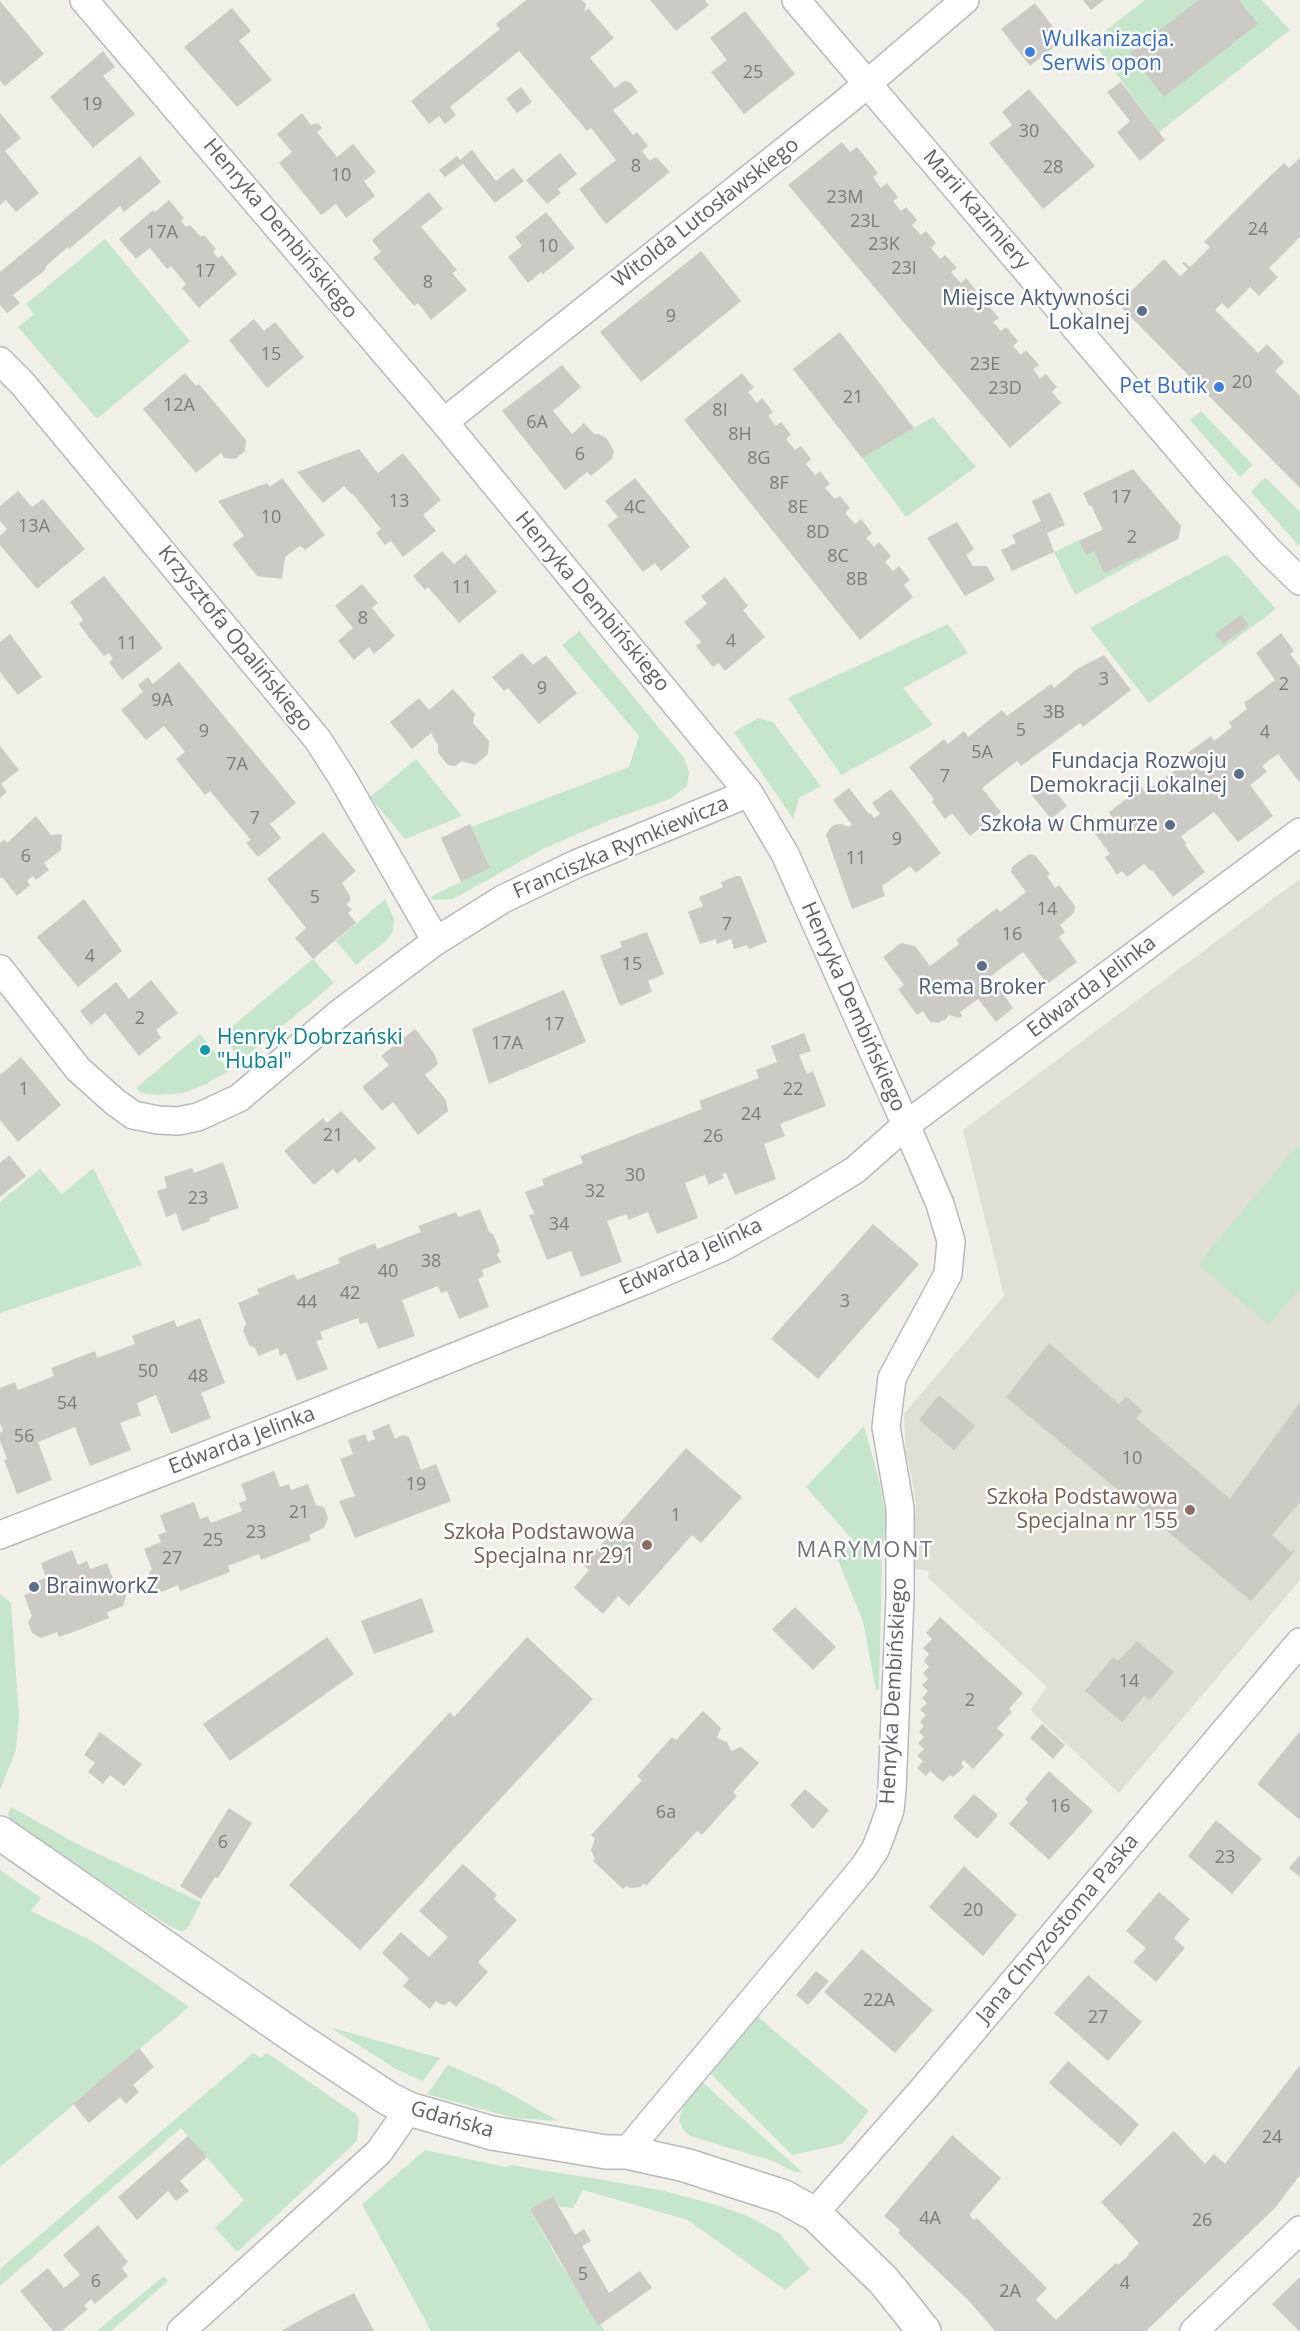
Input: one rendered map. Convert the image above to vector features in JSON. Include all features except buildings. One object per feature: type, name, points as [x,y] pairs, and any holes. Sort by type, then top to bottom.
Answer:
[{"type":"street","name":"Henryka Dembińskiego","points":[[84,0],[444,422],[749,794],[784,854],[906,1125],[940,1204],[951,1241],[948,1274],[892,1378],[886,1427],[900,1508],[900,1596],[890,1810],[875,1850],[864,1868],[626,2152]]},
{"type":"street","name":"Marii Kazimiery","points":[[796,0],[1213,489],[1270,552],[1300,580]]},
{"type":"street","name":"Witolda Lutosławskiego","points":[[444,422],[867,85],[965,0]]},
{"type":"street","name":"Krzysztofa Opalińskiego","points":[[0,361],[22,383],[318,740],[343,779],[436,941]]},
{"type":"street","name":"Franciszka Rymkiewicza","points":[[0,969],[78,1069],[133,1115],[178,1121],[198,1117],[239,1098],[341,1012],[436,941],[503,899],[576,864],[749,794]]},
{"type":"street","name":"Edwarda Jelinka","points":[[0,1535],[310,1415],[646,1280],[723,1246],[855,1170],[906,1125],[1300,832]]},
{"type":"street","name":"Jana Chryzostoma Paska","points":[[816,2215],[825,2201],[925,2087],[1300,1642]]},
{"type":"street","name":"Gdańska","points":[[0,1833],[298,2039],[389,2099],[409,2109],[492,2133],[606,2152],[626,2152],[685,2165],[784,2197],[816,2215],[884,2281],[924,2331]]},
{"type":"street","points":[[181,2331],[379,2152],[409,2109]]},
{"type":"street","points":[[1194,2331],[1300,2230]]},
{"type":"shaded area","points":[[1300,879],[1300,1580],[1119,1793],[1035,1715],[1031,1709],[1047,1687],[928,1578],[929,1571],[912,1568],[916,1505],[906,1454],[904,1414],[1004,1296],[963,1130]]},
{"type":"green space","points":[[1145,0],[1262,0],[1290,30],[1159,132],[1092,41]]},
{"type":"green space","points":[[105,239],[190,341],[97,419],[18,327],[34,314],[26,304]]},
{"type":"green space","points":[[1201,411],[1253,465],[1240,477],[1190,420]]},
{"type":"green space","points":[[933,417],[976,467],[906,517],[862,458]]},
{"type":"green space","points":[[1265,477],[1300,512],[1300,547],[1251,492]]},
{"type":"green space","points":[[1161,502],[1181,526],[1178,539],[1075,595],[1054,552]]},
{"type":"green space","points":[[1227,554],[1276,609],[1149,703],[1090,628]]},
{"type":"green space","points":[[948,624],[968,653],[903,688],[933,725],[841,775],[788,698]]},
{"type":"green space","points":[[579,631],[684,758],[689,772],[687,786],[670,799],[610,820],[543,849],[453,899],[433,900],[430,897],[490,868],[471,827],[629,767],[639,736],[562,645]]},
{"type":"green space","points":[[758,718],[773,722],[821,786],[799,798],[793,819],[734,732]]},
{"type":"green space","points":[[416,759],[462,816],[405,839],[370,797]]},
{"type":"green space","points":[[385,899],[394,919],[393,931],[387,940],[356,965],[336,941]]},
{"type":"green space","points":[[313,959],[334,983],[244,1058],[239,1058],[224,1039],[224,1033]]},
{"type":"green space","points":[[200,1034],[229,1071],[206,1084],[183,1093],[158,1095],[140,1093],[136,1088]]},
{"type":"green space","points":[[1298,1145],[1300,1147],[1300,1288],[1269,1325],[1198,1264]]},
{"type":"green space","points":[[93,1168],[142,1265],[0,1313],[0,1202],[40,1169],[62,1194]]},
{"type":"green space","points":[[864,1426],[880,1484],[886,1518],[882,1562],[879,1689],[876,1690],[863,1622],[836,1555],[851,1538],[806,1487]]},
{"type":"green space","points":[[0,1594],[11,1603],[19,1715],[16,1750],[0,1790]]},
{"type":"green space","points":[[11,1807],[79,1845],[201,1902],[190,1924],[185,1930],[180,1931],[166,1924],[11,1821],[8,1814]]},
{"type":"green space","points":[[0,1870],[41,1898],[31,1911],[96,1943],[189,2007],[0,2167]]},
{"type":"green space","points":[[757,2016],[869,2111],[842,2144],[792,2155],[710,2073]]},
{"type":"green space","points":[[331,2028],[440,2058],[423,2081],[398,2070]]},
{"type":"green space","points":[[253,2053],[261,2058],[267,2053],[356,2114],[359,2121],[357,2141],[237,2252],[215,2228],[244,2200],[181,2128],[0,2286],[0,2269]]},
{"type":"green space","points":[[448,2065],[497,2086],[558,2121],[514,2118],[427,2094]]},
{"type":"green space","points":[[701,2081],[803,2173],[792,2171],[776,2162],[690,2136],[683,2129],[679,2120],[684,2104]]},
{"type":"green space","points":[[425,2150],[506,2167],[511,2165],[665,2191],[716,2205],[748,2216],[780,2234],[810,2269],[785,2290],[688,2220],[583,2190],[573,2208],[560,2207],[553,2196],[530,2209],[558,2260],[605,2331],[431,2331],[362,2204]]},
{"type":"green space","points":[[164,2276],[168,2281],[111,2331],[97,2331]]},
{"type":"place","name":"Wulkanizacja. Serwis opon","points":[[1030,52]]},
{"type":"place","name":"Miejsce Aktywności Lokalnej","points":[[1142,311]]},
{"type":"place","name":"Pet Butik","points":[[1219,387]]},
{"type":"place","name":"Fundacja Rozwoju Demokracji Lokalnej","points":[[1239,774]]},
{"type":"place","name":"Szkoła w Chmurze","points":[[1170,825]]},
{"type":"place","name":"Rema Broker","points":[[982,966]]},
{"type":"place","name":"Henryk Dobrzański \"Hubal\"","points":[[205,1050]]},
{"type":"place","name":"Szkoła Podstawowa Specjalna nr 155","points":[[1190,1510]]},
{"type":"place","name":"Szkoła Podstawowa Specjalna nr 291","points":[[647,1545]]},
{"type":"place","name":"BrainworkZ","points":[[34,1587]]},
{"type":"district","name":"MARYMONT","points":[[865,1551]]}]
